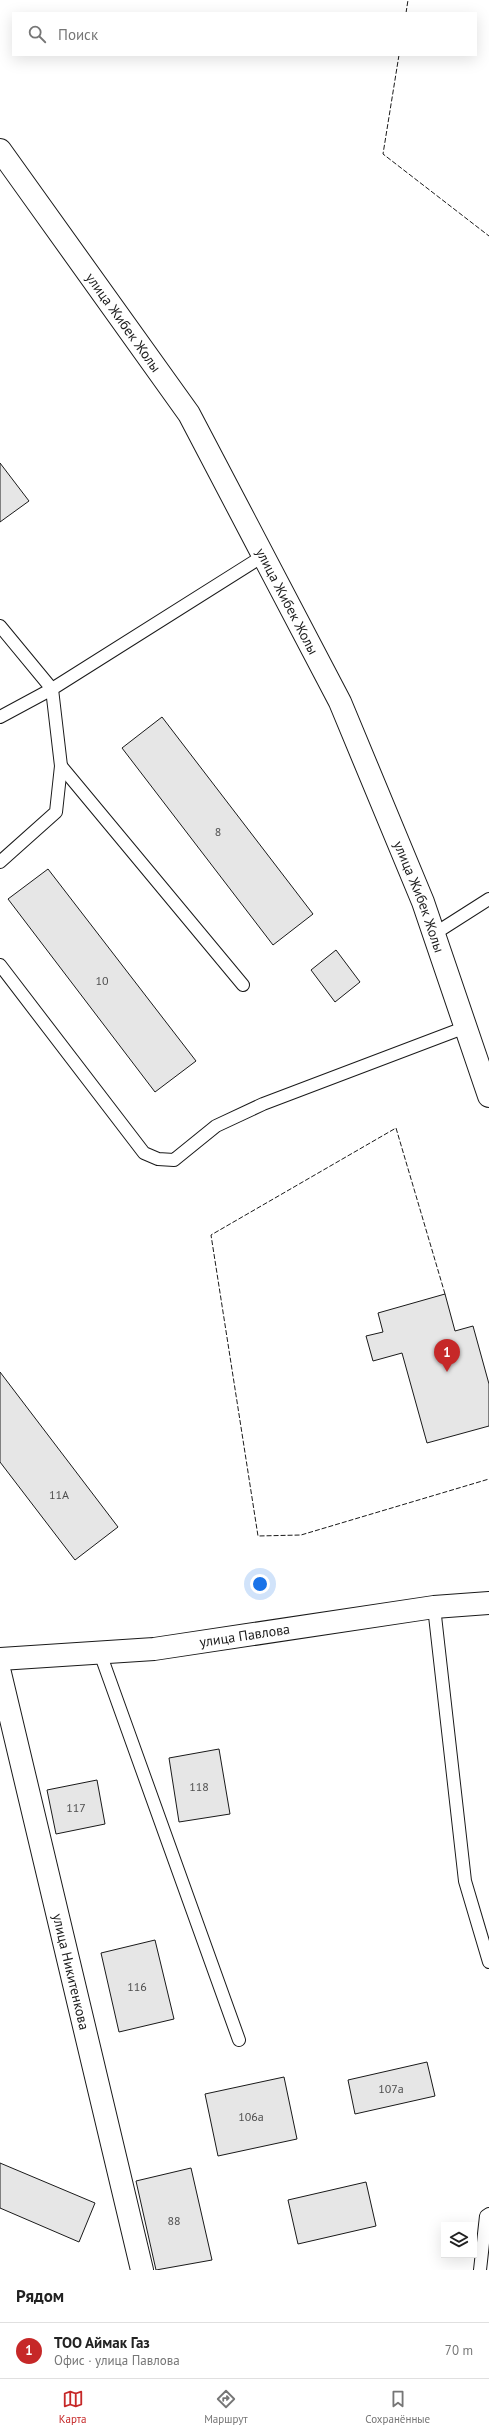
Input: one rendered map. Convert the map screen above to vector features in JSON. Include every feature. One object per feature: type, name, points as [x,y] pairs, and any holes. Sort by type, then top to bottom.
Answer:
[{"type":"street","name":"улица Жибек Жолы","points":[[0,150],[189,414],[340,702],[423,902],[489,1096]]},
{"type":"street","name":"улица Павлова","points":[[0,1659],[154,1649],[434,1607],[489,1604]]},
{"type":"street","name":"улица Никитенкова","points":[[0,1673],[142,2270]]},
{"type":"lane","points":[[0,717],[52,689],[263,556]]},
{"type":"lane","points":[[0,626],[52,689],[61,766],[56,812],[0,862]]},
{"type":"lane","points":[[61,766],[244,985]]},
{"type":"lane","points":[[434,934],[489,899]]},
{"type":"lane","points":[[0,965],[144,1153],[158,1159],[174,1160],[216,1126],[263,1104],[466,1027]]},
{"type":"lane","points":[[434,1607],[465,1881],[489,1962]]},
{"type":"lane","points":[[100,1653],[239,2040]]},
{"type":"lane","points":[[480,2270],[486,2216],[489,2214]]},
{"type":"building","points":[[0,463],[29,501],[0,522]]},
{"type":"building","points":[[162,717],[313,914],[273,945],[122,748]]},
{"type":"building","points":[[48,869],[196,1061],[155,1092],[8,899]]},
{"type":"building","points":[[336,950],[360,982],[335,1002],[311,970]]},
{"type":"building","points":[[445,1294],[455,1331],[473,1326],[489,1384],[489,1426],[427,1443],[402,1353],[373,1361],[366,1336],[383,1332],[378,1313]]},
{"type":"building","points":[[0,1372],[118,1527],[75,1560],[0,1462]]},
{"type":"building","points":[[219,1749],[230,1814],[179,1822],[169,1758]]},
{"type":"building","points":[[97,1780],[105,1824],[56,1834],[47,1790]]},
{"type":"building","points":[[155,1940],[174,2019],[119,2032],[101,1953]]},
{"type":"building","points":[[427,2062],[435,2096],[355,2114],[348,2080]]},
{"type":"building","points":[[284,2077],[297,2139],[218,2156],[205,2094]]},
{"type":"building","points":[[0,2163],[95,2203],[79,2242],[0,2208]]},
{"type":"building","points":[[191,2168],[212,2260],[156,2270],[136,2181]]},
{"type":"building","points":[[366,2182],[376,2226],[298,2244],[288,2200]]},
{"type":"fence","points":[[406,12],[408,0]]},
{"type":"fence","points":[[399,56],[383,154],[489,236]]},
{"type":"fence","points":[[445,1294],[396,1128],[211,1235],[258,1536],[301,1535],[489,1479]]},
{"type":"place","name":"ТОО Аймак Газ","points":[[447,1372]]}]
